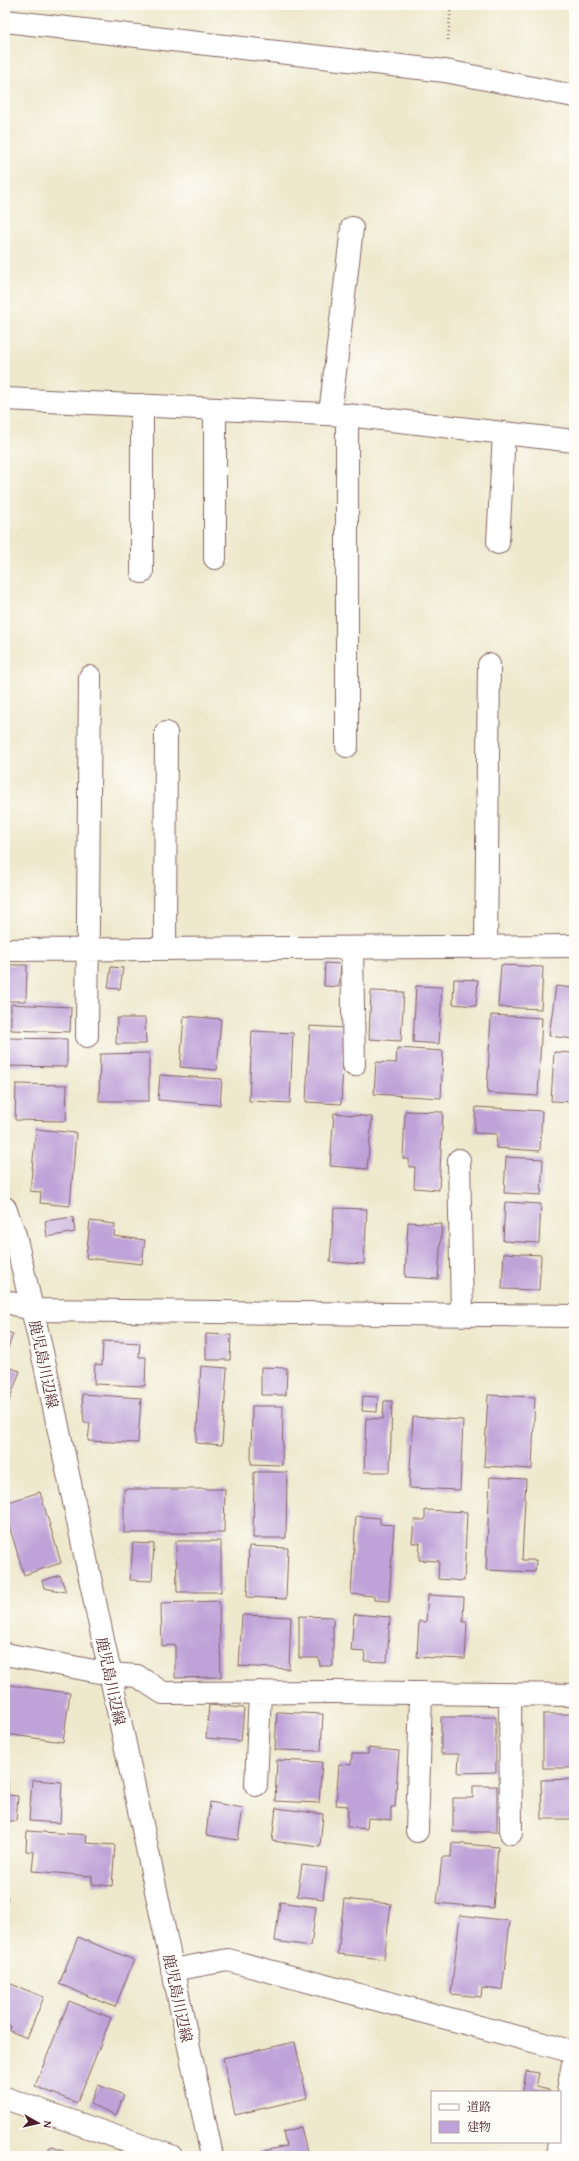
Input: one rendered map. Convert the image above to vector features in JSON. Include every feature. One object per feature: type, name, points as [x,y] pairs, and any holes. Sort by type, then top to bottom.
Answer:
[{"type":"street","points":[[5,21],[445,71],[574,96]]},
{"type":"street","points":[[347,746],[338,415],[352,228]]},
{"type":"street","points":[[5,399],[338,415],[574,441]]},
{"type":"street","points":[[142,405],[142,572]]},
{"type":"street","points":[[215,409],[215,558]]},
{"type":"street","points":[[498,543],[504,433]]},
{"type":"street","points":[[486,947],[490,665]]},
{"type":"street","points":[[87,1036],[90,677]]},
{"type":"street","points":[[165,949],[166,733]]},
{"type":"street","points":[[5,950],[574,946]]},
{"type":"street","points":[[352,948],[354,1065]]},
{"type":"street","points":[[459,1160],[462,1314]]},
{"type":"street","name":"鹿児島川辺線","points":[[5,1208],[15,1235],[33,1310],[212,2156]]},
{"type":"street","points":[[5,1300],[33,1310],[574,1316]]},
{"type":"street","points":[[5,1654],[110,1674],[137,1676],[163,1693],[260,1692],[574,1695]]},
{"type":"street","points":[[256,1785],[260,1692]]},
{"type":"street","points":[[417,1832],[420,1693]]},
{"type":"street","points":[[510,1694],[511,1833]]},
{"type":"street","points":[[172,1970],[228,1960],[574,2052]]},
{"type":"street","points":[[561,2132],[574,2057]]},
{"type":"street","points":[[5,2098],[171,2156]]},
{"type":"street","points":[[557,2156],[559,2143]]},
{"type":"path","points":[[445,71],[451,5]]},
{"type":"building","points":[[325,963],[341,964],[339,987],[324,986]]},
{"type":"building","points":[[5,965],[27,965],[26,1001],[5,1001]]},
{"type":"building","points":[[501,965],[543,967],[541,1009],[498,1007]]},
{"type":"building","points":[[111,967],[123,968],[120,989],[108,988]]},
{"type":"building","points":[[454,979],[478,980],[476,1006],[453,1004]]},
{"type":"building","points":[[416,986],[442,987],[439,1044],[413,1042]]},
{"type":"building","points":[[556,986],[574,988],[574,1039],[549,1036]]},
{"type":"building","points":[[371,991],[404,992],[401,1041],[369,1039]]},
{"type":"building","points":[[11,1004],[71,1007],[70,1032],[11,1030]]},
{"type":"building","points":[[491,1015],[542,1018],[538,1096],[487,1093]]},
{"type":"building","points":[[184,1016],[221,1019],[217,1070],[180,1067]]},
{"type":"building","points":[[117,1018],[145,1018],[146,1044],[116,1044]]},
{"type":"building","points":[[310,1026],[345,1028],[341,1104],[306,1102]]},
{"type":"building","points":[[252,1031],[293,1033],[290,1103],[249,1101]]},
{"type":"building","points":[[5,1038],[67,1039],[67,1067],[5,1066]]},
{"type":"building","points":[[397,1048],[443,1051],[441,1098],[374,1094],[376,1062],[396,1063]]},
{"type":"building","points":[[554,1052],[574,1053],[574,1102],[551,1101]]},
{"type":"building","points":[[149,1053],[149,1101],[99,1101],[100,1054]]},
{"type":"building","points":[[160,1075],[222,1079],[220,1105],[158,1100]]},
{"type":"building","points":[[16,1084],[67,1085],[66,1121],[15,1120]]},
{"type":"building","points":[[476,1107],[542,1111],[540,1151],[496,1148],[497,1134],[474,1133]]},
{"type":"building","points":[[405,1111],[443,1112],[439,1190],[414,1188],[415,1167],[409,1167],[409,1159],[403,1159]]},
{"type":"building","points":[[334,1113],[372,1117],[367,1169],[330,1166]]},
{"type":"building","points":[[36,1129],[76,1133],[70,1206],[40,1203],[41,1192],[30,1191]]},
{"type":"building","points":[[506,1157],[543,1159],[541,1195],[504,1193]]},
{"type":"building","points":[[505,1202],[541,1204],[539,1243],[503,1241]]},
{"type":"building","points":[[334,1208],[367,1209],[364,1264],[330,1262]]},
{"type":"building","points":[[73,1217],[75,1232],[47,1237],[45,1221]]},
{"type":"building","points":[[90,1221],[115,1224],[114,1236],[145,1240],[142,1264],[86,1258]]},
{"type":"building","points":[[408,1222],[442,1224],[438,1279],[405,1277]]},
{"type":"building","points":[[504,1253],[541,1255],[539,1290],[502,1289]]},
{"type":"building","points":[[5,1331],[13,1334],[5,1357]]},
{"type":"building","points":[[206,1334],[231,1335],[230,1360],[206,1360]]},
{"type":"building","points":[[103,1341],[140,1343],[139,1357],[146,1357],[145,1386],[94,1384],[95,1364],[102,1365]]},
{"type":"building","points":[[5,1366],[20,1371],[5,1412]]},
{"type":"building","points":[[201,1366],[227,1368],[222,1445],[196,1443]]},
{"type":"building","points":[[261,1367],[287,1368],[286,1395],[261,1395]]},
{"type":"building","points":[[82,1394],[141,1398],[138,1443],[88,1441],[90,1423],[84,1423]]},
{"type":"building","points":[[488,1395],[535,1397],[532,1469],[484,1466]]},
{"type":"building","points":[[363,1396],[378,1397],[377,1412],[362,1411]]},
{"type":"building","points":[[384,1401],[392,1401],[390,1472],[364,1472],[366,1418],[383,1419]]},
{"type":"building","points":[[252,1406],[283,1406],[282,1465],[251,1464]]},
{"type":"building","points":[[413,1417],[463,1420],[460,1490],[409,1488]]},
{"type":"building","points":[[254,1472],[287,1472],[286,1538],[253,1538]]},
{"type":"building","points":[[490,1477],[526,1479],[522,1560],[536,1560],[535,1572],[486,1570]]},
{"type":"building","points":[[124,1489],[225,1489],[224,1533],[124,1533]]},
{"type":"building","points":[[40,1492],[61,1563],[24,1575],[5,1512],[5,1503]]},
{"type":"building","points":[[425,1510],[467,1512],[464,1581],[438,1579],[439,1561],[419,1560],[420,1543],[412,1543],[414,1520],[425,1520]]},
{"type":"building","points":[[356,1516],[380,1518],[380,1524],[394,1525],[389,1601],[374,1600],[374,1596],[351,1594]]},
{"type":"building","points":[[176,1541],[221,1541],[221,1592],[177,1592]]},
{"type":"building","points":[[133,1543],[154,1544],[152,1581],[130,1580]]},
{"type":"building","points":[[249,1546],[288,1548],[286,1599],[247,1597]]},
{"type":"building","points":[[60,1575],[66,1592],[44,1588],[42,1581]]},
{"type":"building","points":[[428,1595],[464,1597],[463,1622],[467,1622],[465,1659],[417,1657],[419,1621],[426,1622]]},
{"type":"building","points":[[219,1601],[221,1677],[175,1678],[175,1645],[162,1646],[161,1603]]},
{"type":"building","points":[[354,1614],[390,1617],[387,1662],[364,1661],[365,1652],[351,1651]]},
{"type":"building","points":[[242,1615],[291,1617],[289,1669],[239,1666]]},
{"type":"building","points":[[299,1616],[333,1617],[333,1666],[320,1666],[319,1658],[299,1658]]},
{"type":"building","points":[[10,1685],[70,1693],[63,1742],[5,1734]]},
{"type":"building","points":[[209,1705],[244,1708],[241,1741],[206,1738]]},
{"type":"building","points":[[277,1712],[323,1714],[321,1751],[275,1750]]},
{"type":"building","points":[[543,1714],[574,1714],[574,1768],[543,1768]]},
{"type":"building","points":[[441,1717],[496,1717],[496,1772],[458,1773],[459,1754],[441,1754]]},
{"type":"building","points":[[368,1748],[399,1751],[395,1807],[391,1807],[391,1820],[368,1818],[367,1829],[347,1827],[348,1806],[336,1805],[339,1764],[351,1765],[352,1754],[368,1754]]},
{"type":"building","points":[[277,1760],[322,1762],[319,1803],[275,1801]]},
{"type":"building","points":[[5,1778],[8,1778],[8,1795],[18,1796],[16,1821],[5,1821]]},
{"type":"building","points":[[574,1779],[574,1819],[542,1819],[541,1780]]},
{"type":"building","points":[[32,1780],[62,1782],[60,1823],[29,1821]]},
{"type":"building","points":[[473,1786],[497,1786],[497,1832],[453,1832],[453,1798],[473,1798]]},
{"type":"building","points":[[210,1802],[243,1808],[238,1840],[206,1835]]},
{"type":"building","points":[[276,1808],[323,1814],[320,1847],[272,1841]]},
{"type":"building","points":[[27,1831],[87,1835],[86,1843],[115,1845],[112,1886],[92,1884],[92,1876],[32,1871],[34,1852],[26,1851]]},
{"type":"building","points":[[452,1843],[498,1847],[493,1908],[437,1903],[442,1857],[451,1857]]},
{"type":"building","points":[[302,1865],[327,1868],[323,1899],[297,1896]]},
{"type":"building","points":[[5,1897],[8,1898],[5,1909]]},
{"type":"building","points":[[344,1899],[391,1904],[384,1959],[338,1954]]},
{"type":"building","points":[[280,1902],[316,1907],[311,1946],[275,1941]]},
{"type":"building","points":[[460,1915],[510,1921],[502,1990],[482,1988],[481,1997],[451,1994]]},
{"type":"building","points":[[78,1937],[134,1960],[115,2007],[59,1984]]},
{"type":"building","points":[[6,1982],[44,1997],[27,2038],[10,2031],[11,2026],[5,2024]]},
{"type":"building","points":[[69,2001],[111,2018],[77,2103],[35,2086]]},
{"type":"building","points":[[295,2042],[307,2098],[235,2115],[223,2058]]},
{"type":"building","points":[[526,2071],[539,2073],[536,2087],[549,2090],[549,2091],[523,2091]]},
{"type":"building","points":[[98,2085],[124,2095],[116,2115],[90,2104]]},
{"type":"building","points":[[301,2127],[308,2156],[259,2156],[258,2152],[286,2146],[283,2132]]},
{"type":"building","points":[[50,2146],[76,2156],[46,2156]]}]
